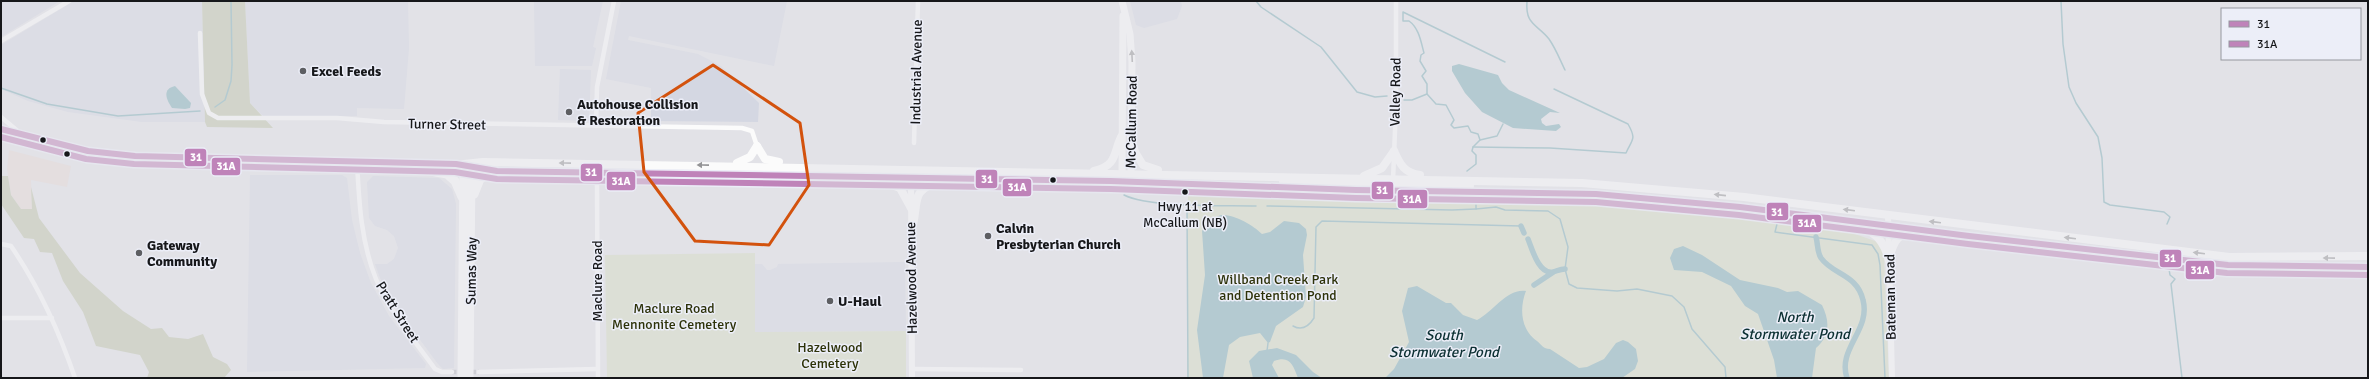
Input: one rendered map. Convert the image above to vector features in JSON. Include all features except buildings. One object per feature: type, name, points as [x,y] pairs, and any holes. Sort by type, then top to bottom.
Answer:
[{"type":"highway","points":[[1085,173],[1098,170],[1111,162],[1117,151],[1121,137]]},
{"type":"highway","points":[[1131,137],[1135,152],[1147,168],[1253,175],[1393,180],[1474,180],[1582,183],[1665,189],[2229,257],[2368,256]]},
{"type":"highway","points":[[719,165],[745,162],[757,146],[765,159],[769,161],[848,164],[873,169]]},
{"type":"highway","points":[[1351,178],[1366,176],[1378,171],[1386,164],[1394,151]]},
{"type":"highway","points":[[1394,151],[1402,167],[1411,174],[1474,180]]},
{"type":"highway","points":[[386,163],[443,172],[455,181],[462,195],[468,239]]},
{"type":"highway","points":[[465,165],[497,171],[946,179],[1253,175]]},
{"type":"highway","points":[[465,165],[719,165],[1085,173],[1250,185],[1363,190],[1596,194],[1740,207],[1923,230],[2228,265],[2368,267]]},
{"type":"highway","name":"Sumas Way","points":[[465,165],[468,239],[469,378]]},
{"type":"highway","points":[[911,178],[916,172],[922,170]]},
{"type":"highway","points":[[468,239],[477,184],[484,176],[497,171]]},
{"type":"highway","points":[[870,178],[900,188],[911,208]]},
{"type":"highway","points":[[913,225],[918,195],[926,186],[946,179]]},
{"type":"highway","points":[[1250,185],[1277,182],[1374,185],[1393,180]]},
{"type":"highway","points":[[1393,180],[1400,185],[1596,190],[1670,200]]},
{"type":"highway","points":[[1740,207],[1779,215],[1863,228],[1881,241],[1889,261]]},
{"type":"highway","points":[[1889,261],[1893,244],[1898,237],[1909,231],[1923,230]]},
{"type":"highway","name":"Sumas Way","points":[[462,378],[468,239]]},
{"type":"main road","name":"McCallum Road","points":[[1122,1],[1130,34],[1131,137],[1127,176]]},
{"type":"main road","name":"McCallum Road","points":[[1124,9],[1121,137],[1127,176]]},
{"type":"main road","points":[[1,129],[88,151],[135,156],[465,165]]},
{"type":"street","points":[[1,41],[69,1]]},
{"type":"street","points":[[596,126],[597,87],[614,1]]},
{"type":"street","name":"Industrial Avenue","points":[[914,143],[918,1]]},
{"type":"street","name":"Valley Road","points":[[1393,180],[1396,1]]},
{"type":"street","name":"Turner Street","points":[[200,33],[202,94],[209,113],[218,118],[337,118],[384,122],[742,128],[752,131],[757,146]]},
{"type":"street","points":[[1,117],[21,134]]},
{"type":"street","name":"Pratt Street","points":[[357,162],[360,219],[368,257],[377,280],[394,313],[435,369],[442,372],[452,372]]},
{"type":"street","name":"Hazelwood Avenue","points":[[911,178],[911,208],[913,225],[912,378]]},
{"type":"street","name":"Maclure Road","points":[[597,184],[598,378]]},
{"type":"street","name":"Bateman Road","points":[[1888,215],[1892,378]]},
{"type":"street","points":[[1,244],[11,246],[52,318],[75,378]]},
{"type":"street","points":[[1,318],[52,318]]},
{"type":"street","points":[[479,372],[597,369]]},
{"type":"street","points":[[912,369],[1021,370]]},
{"type":"highlighted area","points":[[713,65],[800,123],[809,185],[769,245],[695,241],[644,172],[638,113]]},
{"type":"shaded area","points":[[1,1],[60,1],[1,37]]},
{"type":"shaded area","points":[[74,1],[202,1],[205,122],[142,122],[68,112],[28,101],[1,89],[1,45]]},
{"type":"shaded area","name":"Excel Feeds","points":[[245,1],[408,1],[409,48],[404,109],[357,108],[357,116],[263,116],[250,103]]},
{"type":"shaded area","points":[[534,1],[603,1],[593,47],[596,48],[592,66],[535,66]]},
{"type":"shaded area","points":[[621,1],[787,1],[774,66],[629,36],[628,40],[698,54],[721,66],[759,103],[758,122],[651,121],[651,88],[606,79]]},
{"type":"shaded area","points":[[1130,1],[1181,1],[1182,6],[1177,19],[1144,28],[1136,25]]},
{"type":"shaded area","points":[[560,69],[591,70],[589,121],[558,120]]},
{"type":"shaded area","points":[[9,150],[71,166],[67,187],[31,180],[32,209],[21,209],[11,195],[7,169]]},
{"type":"shaded area","points":[[250,175],[342,175],[347,178],[352,220],[360,253],[371,283],[389,316],[426,364],[425,368],[247,372]]},
{"type":"shaded area","points":[[373,176],[439,178],[452,189],[456,204],[454,368],[443,369],[438,364],[398,310],[380,278],[375,264],[387,264],[394,259],[398,248],[394,236],[387,230],[375,226],[369,218],[367,182]]},
{"type":"shaded area","name":"U-Haul","points":[[905,262],[906,331],[754,332],[755,264],[762,264],[767,270],[770,270],[777,267],[778,264]]},
{"type":"green space","points":[[202,1],[245,1],[250,103],[273,128],[207,127],[205,122]]},
{"type":"green space","points":[[1,176],[8,176],[11,195],[21,209],[32,209],[31,187],[39,218],[80,273],[123,311],[151,329],[162,328],[169,337],[188,339],[203,334],[213,357],[227,364],[231,370],[224,378],[147,378],[149,372],[140,355],[96,346],[83,312],[63,281],[52,253],[40,252],[34,239],[24,238],[1,204]]},
{"type":"green space","name":"Willband Creek Park and Detention Pond","points":[[1188,195],[1622,204],[1852,233],[1878,242],[1884,254],[1889,378],[1187,378]]},
{"type":"green space","name":"Maclure Road Mennonite Cemetery","points":[[755,253],[755,332],[906,331],[906,378],[607,378],[605,255]]},
{"type":"water","points":[[1459,64],[1498,75],[1502,83],[1509,90],[1560,113],[1550,112],[1541,119],[1542,123],[1546,126],[1559,124],[1561,127],[1556,131],[1513,128],[1482,112],[1465,93],[1452,71],[1452,66]]},
{"type":"water","points":[[175,86],[191,103],[190,108],[172,108],[166,95],[168,89]]},
{"type":"water","points":[[1221,215],[1232,216],[1243,221],[1254,227],[1262,234],[1270,232],[1284,221],[1299,223],[1306,229],[1307,235],[1303,255],[1306,297],[1303,307],[1276,326],[1270,342],[1268,343],[1260,333],[1240,337],[1229,345],[1223,378],[1203,378],[1197,330],[1205,275],[1202,231],[1209,220]]},
{"type":"water","name":"North Stormwater Pond","points":[[1683,246],[1702,255],[1740,280],[1778,288],[1787,292],[1798,291],[1822,305],[1825,311],[1827,328],[1824,338],[1816,348],[1812,378],[1777,378],[1774,360],[1758,314],[1745,306],[1731,286],[1702,272],[1674,270],[1670,258],[1674,249]]},
{"type":"water","name":"South Stormwater Pond","points":[[1417,286],[1446,303],[1451,303],[1463,315],[1477,320],[1506,297],[1519,291],[1526,291],[1522,312],[1523,319],[1528,331],[1544,348],[1550,349],[1579,368],[1587,367],[1604,359],[1616,343],[1623,340],[1628,342],[1636,349],[1638,361],[1635,369],[1622,378],[1385,378],[1394,369],[1409,342],[1402,311],[1408,288]]},
{"type":"water","points":[[1277,348],[1296,355],[1313,372],[1322,378],[1298,378],[1290,362],[1284,359],[1279,359],[1274,361],[1272,365],[1279,378],[1253,378],[1249,361],[1259,351]]},
{"type":"waterway","points":[[215,107],[225,100],[231,81],[231,1]]},
{"type":"waterway","points":[[1256,1],[1261,7],[1321,47],[1357,92],[1375,97],[1387,96]]},
{"type":"waterway","points":[[1527,1],[1527,9],[1530,20],[1549,39],[1565,70]]},
{"type":"waterway","points":[[2061,1],[2063,44],[2069,87],[2076,103],[2098,137],[2102,158],[2104,202],[2110,205],[2164,212],[2170,217],[2167,224]]},
{"type":"waterway","points":[[1427,94],[1427,84],[1422,76],[1426,71],[1420,61],[1421,55],[1424,53],[1421,40],[1415,27],[1409,21],[1403,21],[1403,12],[1505,62]]},
{"type":"waterway","points":[[1,88],[47,104],[118,116],[200,111]]},
{"type":"waterway","points":[[1473,147],[1550,148],[1626,153],[1633,139],[1631,129],[1628,124],[1554,89]]},
{"type":"waterway","points":[[1404,100],[1412,100],[1427,94],[1436,104],[1446,105],[1454,120],[1451,125],[1454,128],[1468,126],[1471,132],[1478,134],[1480,140],[1473,147],[1472,151],[1476,155],[1476,164],[1467,171]]},
{"type":"waterway","points":[[1480,140],[1497,136],[1503,124]]},
{"type":"waterway","points":[[1124,195],[1136,199],[1169,204],[1256,206]]},
{"type":"waterway","points":[[1187,204],[1188,378]]},
{"type":"waterway","points":[[1476,205],[1476,209],[1496,207],[1505,210],[1548,211],[1560,219],[1568,247],[1565,269],[1569,284],[1577,288],[1617,291],[1637,289],[1672,296],[1684,307],[1692,329],[1725,367],[1726,378]]},
{"type":"waterway","points":[[1267,206],[1452,210],[1476,209]]},
{"type":"waterway","points":[[1293,326],[1299,328],[1305,327],[1314,318],[1316,227],[1322,221],[1521,226]]},
{"type":"waterway","points":[[1777,224],[1775,232],[1872,245],[1878,254],[1880,265],[1885,378]]},
{"type":"waterway","points":[[1521,226],[1524,233]]},
{"type":"waterway","points":[[1816,237],[1818,251],[1821,258],[1826,264],[1856,285],[1863,300],[1864,311],[1862,321],[1846,358],[1845,368],[1847,378]]},
{"type":"waterway","points":[[1528,239],[1534,255],[1544,270],[1553,272],[1565,269]]},
{"type":"waterway","points":[[2169,269],[2170,275],[2175,279],[2171,284],[2182,378]]},
{"type":"waterway","points":[[1534,285],[1552,273]]},
{"type":"waterway","points":[[1267,351],[1268,343]]},
{"type":"tunnel","points":[[452,372],[479,372]]},
{"type":"transit line","name":"31","points":[[1,129],[88,151],[135,156],[456,164],[497,171],[1111,181],[1356,190],[1596,194],[1740,207],[1969,236],[2228,265],[2368,267]]},
{"type":"transit line","name":"31A","points":[[1,137],[86,159],[134,164],[455,172],[497,179],[1111,189],[1356,198],[1596,202],[1739,215],[1968,244],[2227,273],[2368,275]]},
{"type":"place","name":"Excel Feeds","points":[[303,71]]},
{"type":"place","name":"Autohouse Collision & Restoration","points":[[569,112]]},
{"type":"place","name":"Hwy 11 at McCallum (NB)","points":[[1185,192]]},
{"type":"place","name":"Calvin Presbyterian Church","points":[[988,236]]},
{"type":"place","name":"Gateway Community","points":[[139,253]]},
{"type":"place","name":"U-Haul","points":[[830,301]]},
{"type":"park label","name":"Hazelwood Cemetery","points":[[830,356]]}]
